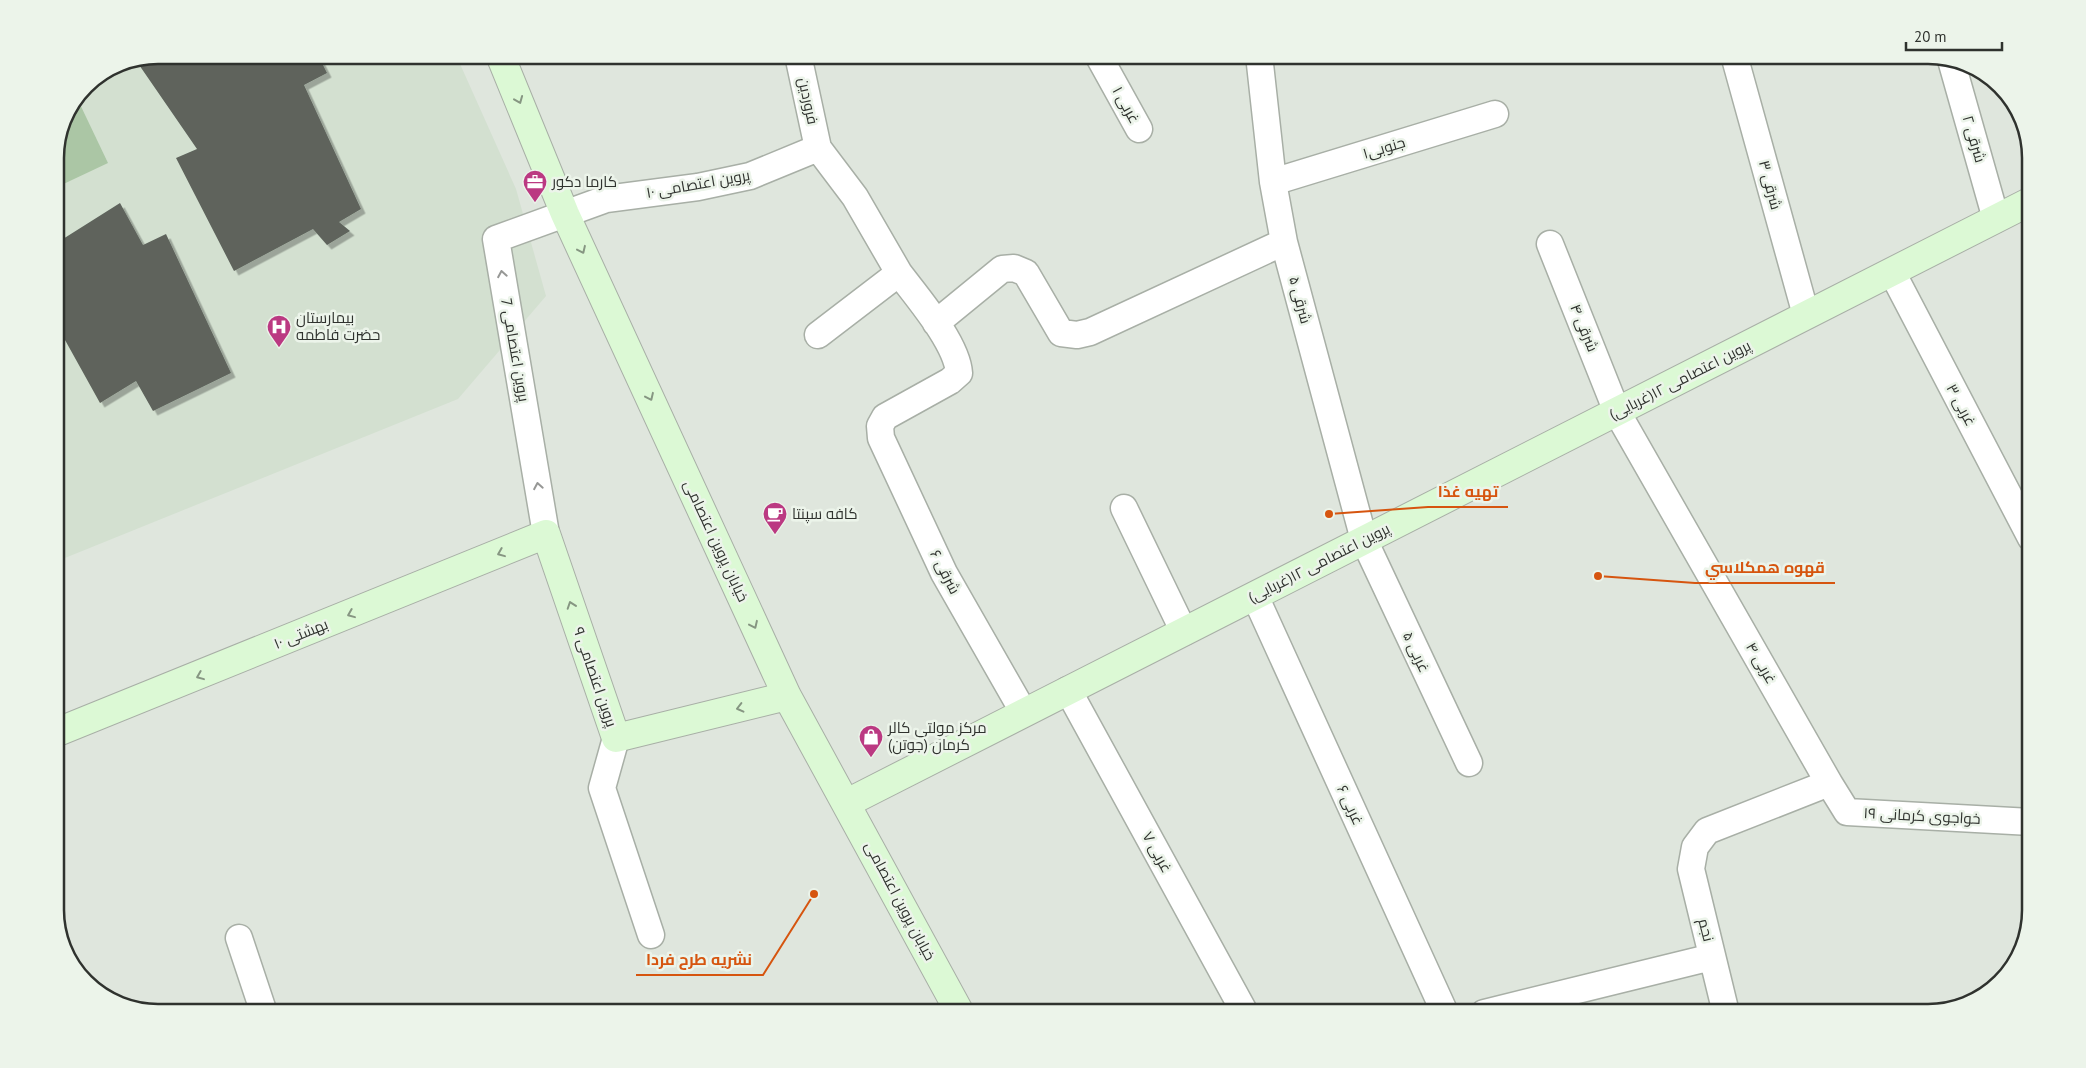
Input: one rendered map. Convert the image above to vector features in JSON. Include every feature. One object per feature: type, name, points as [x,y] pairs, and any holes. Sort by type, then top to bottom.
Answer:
[{"type":"street","name":"خیابان پروین اعتصامی","points":[[504,64],[565,214],[787,696],[955,1004]]},
{"type":"street","name":"فروردین","points":[[800,64],[818,148]]},
{"type":"street","name":"غربی ۱","points":[[1103,64],[1139,129]]},
{"type":"street","name":"شرقی ۵","points":[[1260,64],[1273,182],[1284,242],[1364,540]]},
{"type":"street","name":"شرقی ۳","points":[[1736,64],[1806,316]]},
{"type":"street","name":"شرقی ۲","points":[[1953,68],[1996,219]]},
{"type":"street","name":"جنوبی۱","points":[[1273,182],[1495,114]]},
{"type":"street","name":"پروین اعتصامی ۱۰","points":[[565,214],[606,199],[698,187],[750,176],[818,148]]},
{"type":"street","points":[[818,148],[854,197],[899,273],[936,323],[1002,269],[1014,268],[1026,273],[1061,333],[1076,335],[1090,332],[1284,242]]},
{"type":"street","name":"پروین اعتصامی ۱۲(غربایی)","points":[[847,803],[2022,206]]},
{"type":"street","name":"پروین اعتصامی 7","points":[[546,534],[496,239],[565,214]]},
{"type":"street","name":"شرقی ۴","points":[[1550,244],[1617,412]]},
{"type":"street","name":"غربی ۳","points":[[1892,272],[2022,521]]},
{"type":"street","points":[[818,334],[899,273]]},
{"type":"street","name":"شرقی ۶","points":[[936,323],[958,363],[959,374],[950,381],[885,417],[880,426],[881,438],[944,573],[1024,713]]},
{"type":"street","name":"غربی ۴","points":[[1617,412],[1829,783]]},
{"type":"street","points":[[1124,508],[1184,632]]},
{"type":"street","name":"بهشتی ۱۰","points":[[64,729],[546,534]]},
{"type":"street","name":"پروین اعتصامی ۹","points":[[546,534],[616,738],[787,696]]},
{"type":"street","name":"غربی ۵","points":[[1364,540],[1469,763]]},
{"type":"street","name":"غربی ۶","points":[[1255,596],[1441,1004]]},
{"type":"street","name":"غربی ۷","points":[[1068,690],[1240,1004]]},
{"type":"street","points":[[616,738],[602,788],[651,935]]},
{"type":"street","name":"خواجوی کرمانی ۱۹","points":[[1829,783],[1847,812],[2022,822]]},
{"type":"street","name":"نجم","points":[[1724,1004],[1691,870],[1695,847],[1707,831],[1829,783]]},
{"type":"street","points":[[238,938],[261,1004]]},
{"type":"street","points":[[1520,1004],[1712,956]]},
{"type":"shaded area","name":"بیمارستان حضرت فاطمه","points":[[158,64],[460,64],[516,189],[546,296],[458,399],[64,558],[64,152],[71,122],[76,111],[91,91],[116,73],[133,67]]},
{"type":"green space","points":[[80,105],[108,163],[64,184],[64,152],[67,133],[76,111]]},
{"type":"building","points":[[158,64],[322,64],[327,73],[304,85],[361,209],[339,222],[350,231],[327,245],[313,229],[234,271],[176,158],[197,149],[140,66]]},
{"type":"building","points":[[120,203],[143,245],[166,234],[231,373],[153,411],[136,381],[100,403],[64,338],[64,238]]},
{"type":"place","name":"کارما دکور","points":[[535,203]]},
{"type":"place","name":"بیمارستان حضرت فاطمه","points":[[279,348]]},
{"type":"place","name":"تهیه غذا","points":[[1329,514]]},
{"type":"place","name":"کافه سپنتا","points":[[775,535]]},
{"type":"place","name":"قهوه همكلاسي","points":[[1598,576]]},
{"type":"place","name":"مرکز مولتی کالر کرمان (جوتن)","points":[[871,758]]},
{"type":"place","name":"نشریه طرح فردا","points":[[814,894]]}]
